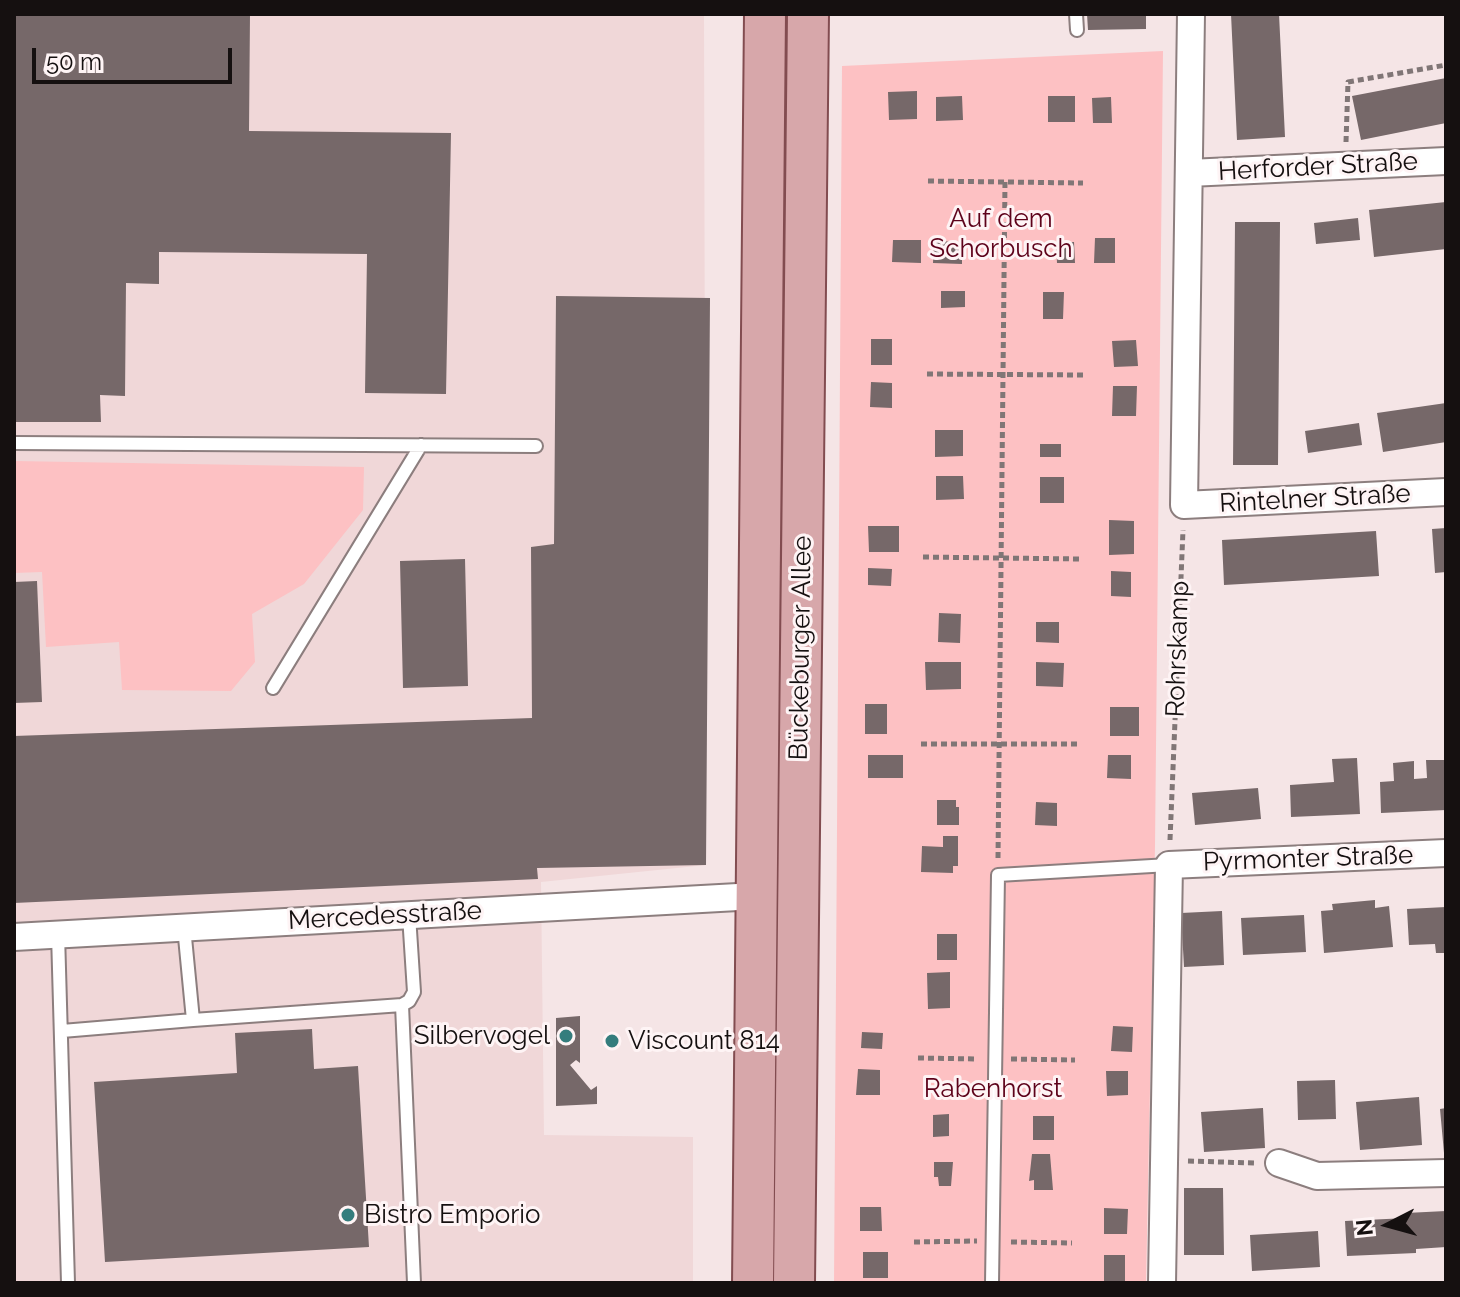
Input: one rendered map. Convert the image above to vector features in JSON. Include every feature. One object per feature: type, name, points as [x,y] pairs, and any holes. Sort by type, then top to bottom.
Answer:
[{"type":"main road","name":"Bückeburger Allee","points":[[753,1283],[765,14]]},
{"type":"main road","name":"Bückeburger Allee","points":[[794,1283],[808,14]]},
{"type":"street","points":[[1184,505],[1191,14]]},
{"type":"street","name":"Herforder Straße","points":[[1189,173],[1446,161]]},
{"type":"street","name":"Rintelner Straße","points":[[1184,505],[1446,492]]},
{"type":"street","name":"Pyrmonter Straße","points":[[1169,865],[1446,853]]},
{"type":"street","points":[[1162,1283],[1169,865]]},
{"type":"street","name":"Mercedesstraße","points":[[14,937],[756,896]]},
{"type":"street","points":[[1279,1163],[1317,1176],[1446,1173]]},
{"type":"lane","points":[[1076,14],[1077,30]]},
{"type":"lane","points":[[14,443],[536,446]]},
{"type":"lane","points":[[273,688],[421,445]]},
{"type":"lane","points":[[992,1283],[998,875],[1169,865]]},
{"type":"lane","points":[[62,1031],[402,1005],[409,1001],[414,992],[409,915]]},
{"type":"lane","points":[[184,927],[193,1020]]},
{"type":"lane","points":[[58,934],[68,1283]]},
{"type":"lane","points":[[402,1005],[414,1283]]},
{"type":"path","points":[[1345,167],[1348,82],[1446,65]]},
{"type":"path","points":[[928,181],[1083,183]]},
{"type":"path","points":[[998,875],[1005,181]]},
{"type":"path","points":[[927,374],[1083,375]]},
{"type":"path","name":"Rohrskamp","points":[[1169,865],[1184,505]]},
{"type":"path","points":[[923,557],[1081,559]]},
{"type":"path","points":[[921,744],[1077,744]]},
{"type":"path","points":[[1164,1160],[1279,1163]]},
{"type":"shaded area","points":[[14,14],[704,14],[706,865],[541,882],[544,1135],[693,1137],[693,1283],[14,1283]]},
{"type":"green space","name":"Auf dem Schorbusch","points":[[1163,51],[1155,846],[1146,1283],[834,1283],[842,66]]},
{"type":"green space","points":[[14,461],[364,467],[363,510],[304,584],[252,614],[255,662],[231,691],[122,690],[119,642],[46,647],[42,572],[14,573]]},
{"type":"building","points":[[14,14],[250,14],[249,131],[451,133],[446,394],[365,393],[367,254],[159,252],[159,284],[126,283],[125,396],[100,395],[101,422],[14,422]]},
{"type":"building","points":[[1087,14],[1146,14],[1146,29],[1088,30]]},
{"type":"building","points":[[1231,14],[1279,14],[1285,137],[1237,140]]},
{"type":"building","points":[[1446,78],[1446,123],[1361,140],[1352,96]]},
{"type":"building","points":[[917,91],[917,119],[889,120],[888,92]]},
{"type":"building","points":[[962,96],[963,120],[936,121],[936,97]]},
{"type":"building","points":[[1048,96],[1075,96],[1075,122],[1048,122]]},
{"type":"building","points":[[1111,97],[1112,123],[1093,123],[1092,98]]},
{"type":"building","points":[[1446,202],[1446,249],[1374,257],[1369,210]]},
{"type":"building","points":[[1358,218],[1360,240],[1316,244],[1314,223]]},
{"type":"building","points":[[1235,222],[1280,222],[1278,465],[1233,465]]},
{"type":"building","points":[[1095,238],[1115,238],[1115,263],[1094,263]]},
{"type":"building","points":[[893,240],[921,240],[921,263],[892,262]]},
{"type":"building","points":[[934,241],[962,242],[962,264],[933,263]]},
{"type":"building","points":[[1056,242],[1074,242],[1075,263],[1057,263]]},
{"type":"building","points":[[941,291],[965,291],[965,307],[941,308]]},
{"type":"building","points":[[1043,292],[1064,292],[1063,319],[1043,319]]},
{"type":"building","points":[[556,296],[710,298],[706,865],[537,868],[538,879],[14,903],[14,736],[532,718],[531,547],[554,544]]},
{"type":"building","points":[[871,339],[892,339],[892,365],[871,365]]},
{"type":"building","points":[[1136,340],[1138,366],[1114,367],[1112,341]]},
{"type":"building","points":[[871,382],[892,383],[892,408],[870,407]]},
{"type":"building","points":[[1113,386],[1137,386],[1136,416],[1112,416]]},
{"type":"building","points":[[1446,403],[1446,442],[1383,452],[1377,413]]},
{"type":"building","points":[[1359,423],[1362,445],[1308,453],[1305,431]]},
{"type":"building","points":[[935,430],[963,430],[963,456],[935,457]]},
{"type":"building","points":[[1040,444],[1061,444],[1061,457],[1040,457]]},
{"type":"building","points":[[936,476],[963,476],[964,499],[936,500]]},
{"type":"building","points":[[1040,477],[1064,477],[1064,503],[1040,503]]},
{"type":"building","points":[[1109,520],[1134,521],[1134,554],[1109,555]]},
{"type":"building","points":[[868,526],[899,526],[899,552],[869,552]]},
{"type":"building","points":[[1446,528],[1446,572],[1435,573],[1432,529]]},
{"type":"building","points":[[1376,531],[1379,576],[1224,585],[1222,540]]},
{"type":"building","points":[[465,559],[468,686],[403,688],[400,561]]},
{"type":"building","points":[[868,568],[892,569],[891,586],[868,585]]},
{"type":"building","points":[[1111,571],[1131,572],[1131,597],[1111,596]]},
{"type":"building","points":[[37,581],[42,702],[14,703],[14,582]]},
{"type":"building","points":[[939,613],[961,614],[960,643],[938,642]]},
{"type":"building","points":[[1036,622],[1059,622],[1059,643],[1036,642]]},
{"type":"building","points":[[925,662],[961,662],[961,689],[926,690]]},
{"type":"building","points":[[1036,662],[1064,663],[1063,687],[1036,686]]},
{"type":"building","points":[[865,704],[887,704],[887,734],[865,734]]},
{"type":"building","points":[[1110,707],[1139,707],[1139,736],[1110,736]]},
{"type":"building","points":[[868,755],[903,755],[903,778],[868,778]]},
{"type":"building","points":[[1108,755],[1131,755],[1131,779],[1107,778]]},
{"type":"building","points":[[1357,758],[1360,814],[1291,817],[1290,785],[1334,782],[1332,759]]},
{"type":"building","points":[[1426,760],[1446,760],[1446,810],[1381,813],[1380,782],[1394,781],[1393,763],[1414,761],[1414,779],[1427,778]]},
{"type":"building","points":[[1258,788],[1261,819],[1195,825],[1192,793]]},
{"type":"building","points":[[937,800],[956,800],[959,825],[937,825]]},
{"type":"building","points":[[1036,802],[1057,803],[1057,826],[1035,825]]},
{"type":"building","points":[[943,836],[958,836],[958,866],[953,866],[953,873],[921,872],[922,846],[943,847]]},
{"type":"building","points":[[1375,900],[1375,908],[1389,906],[1393,947],[1324,953],[1321,911],[1333,910],[1332,904]]},
{"type":"building","points":[[1446,907],[1446,953],[1436,953],[1435,944],[1409,945],[1407,909]]},
{"type":"building","points":[[1222,911],[1224,965],[1184,967],[1181,913]]},
{"type":"building","points":[[1304,915],[1306,952],[1243,955],[1241,918]]},
{"type":"building","points":[[937,934],[957,934],[957,960],[937,960]]},
{"type":"building","points":[[950,972],[950,1008],[928,1009],[927,973]]},
{"type":"building","points":[[580,1016],[580,1063],[576,1060],[570,1065],[591,1090],[597,1086],[597,1104],[556,1106],[556,1018]]},
{"type":"building","points":[[1113,1026],[1133,1027],[1132,1052],[1111,1051]]},
{"type":"building","points":[[312,1029],[314,1069],[358,1066],[369,1247],[105,1262],[94,1082],[237,1073],[235,1033]]},
{"type":"building","points":[[862,1032],[883,1033],[882,1049],[861,1048]]},
{"type":"building","points":[[858,1069],[880,1070],[880,1095],[856,1095]]},
{"type":"building","points":[[1106,1071],[1128,1071],[1128,1095],[1107,1096]]},
{"type":"building","points":[[1335,1080],[1336,1119],[1298,1120],[1297,1081]]},
{"type":"building","points":[[1419,1097],[1422,1145],[1360,1150],[1356,1102]]},
{"type":"building","points":[[1263,1108],[1265,1148],[1204,1152],[1201,1112]]},
{"type":"building","points":[[1446,1108],[1446,1153],[1444,1153],[1440,1109]]},
{"type":"building","points":[[949,1114],[949,1136],[933,1137],[933,1115]]},
{"type":"building","points":[[1033,1116],[1054,1116],[1054,1140],[1033,1140]]},
{"type":"building","points":[[1032,1154],[1050,1154],[1053,1190],[1034,1190],[1034,1180],[1029,1181]]},
{"type":"building","points":[[934,1162],[953,1162],[951,1186],[939,1186],[938,1177],[934,1177]]},
{"type":"building","points":[[1184,1188],[1223,1188],[1224,1255],[1184,1255]]},
{"type":"building","points":[[860,1207],[881,1207],[882,1231],[860,1231]]},
{"type":"building","points":[[1104,1208],[1128,1209],[1127,1234],[1104,1234]]},
{"type":"building","points":[[1446,1211],[1446,1247],[1416,1249],[1416,1253],[1347,1256],[1345,1221],[1407,1218],[1406,1213]]},
{"type":"building","points":[[1318,1231],[1320,1267],[1252,1271],[1250,1235]]},
{"type":"building","points":[[863,1252],[888,1252],[888,1278],[863,1278]]},
{"type":"building","points":[[1104,1255],[1125,1255],[1125,1283],[1104,1283]]},
{"type":"place","name":"Silbervogel","points":[[566,1036]]},
{"type":"place","name":"Viscount 814","points":[[612,1041]]},
{"type":"place","name":"Bistro Emporio","points":[[348,1215]]},
{"type":"park label","name":"Rabenhorst","points":[[993,1089]]}]
